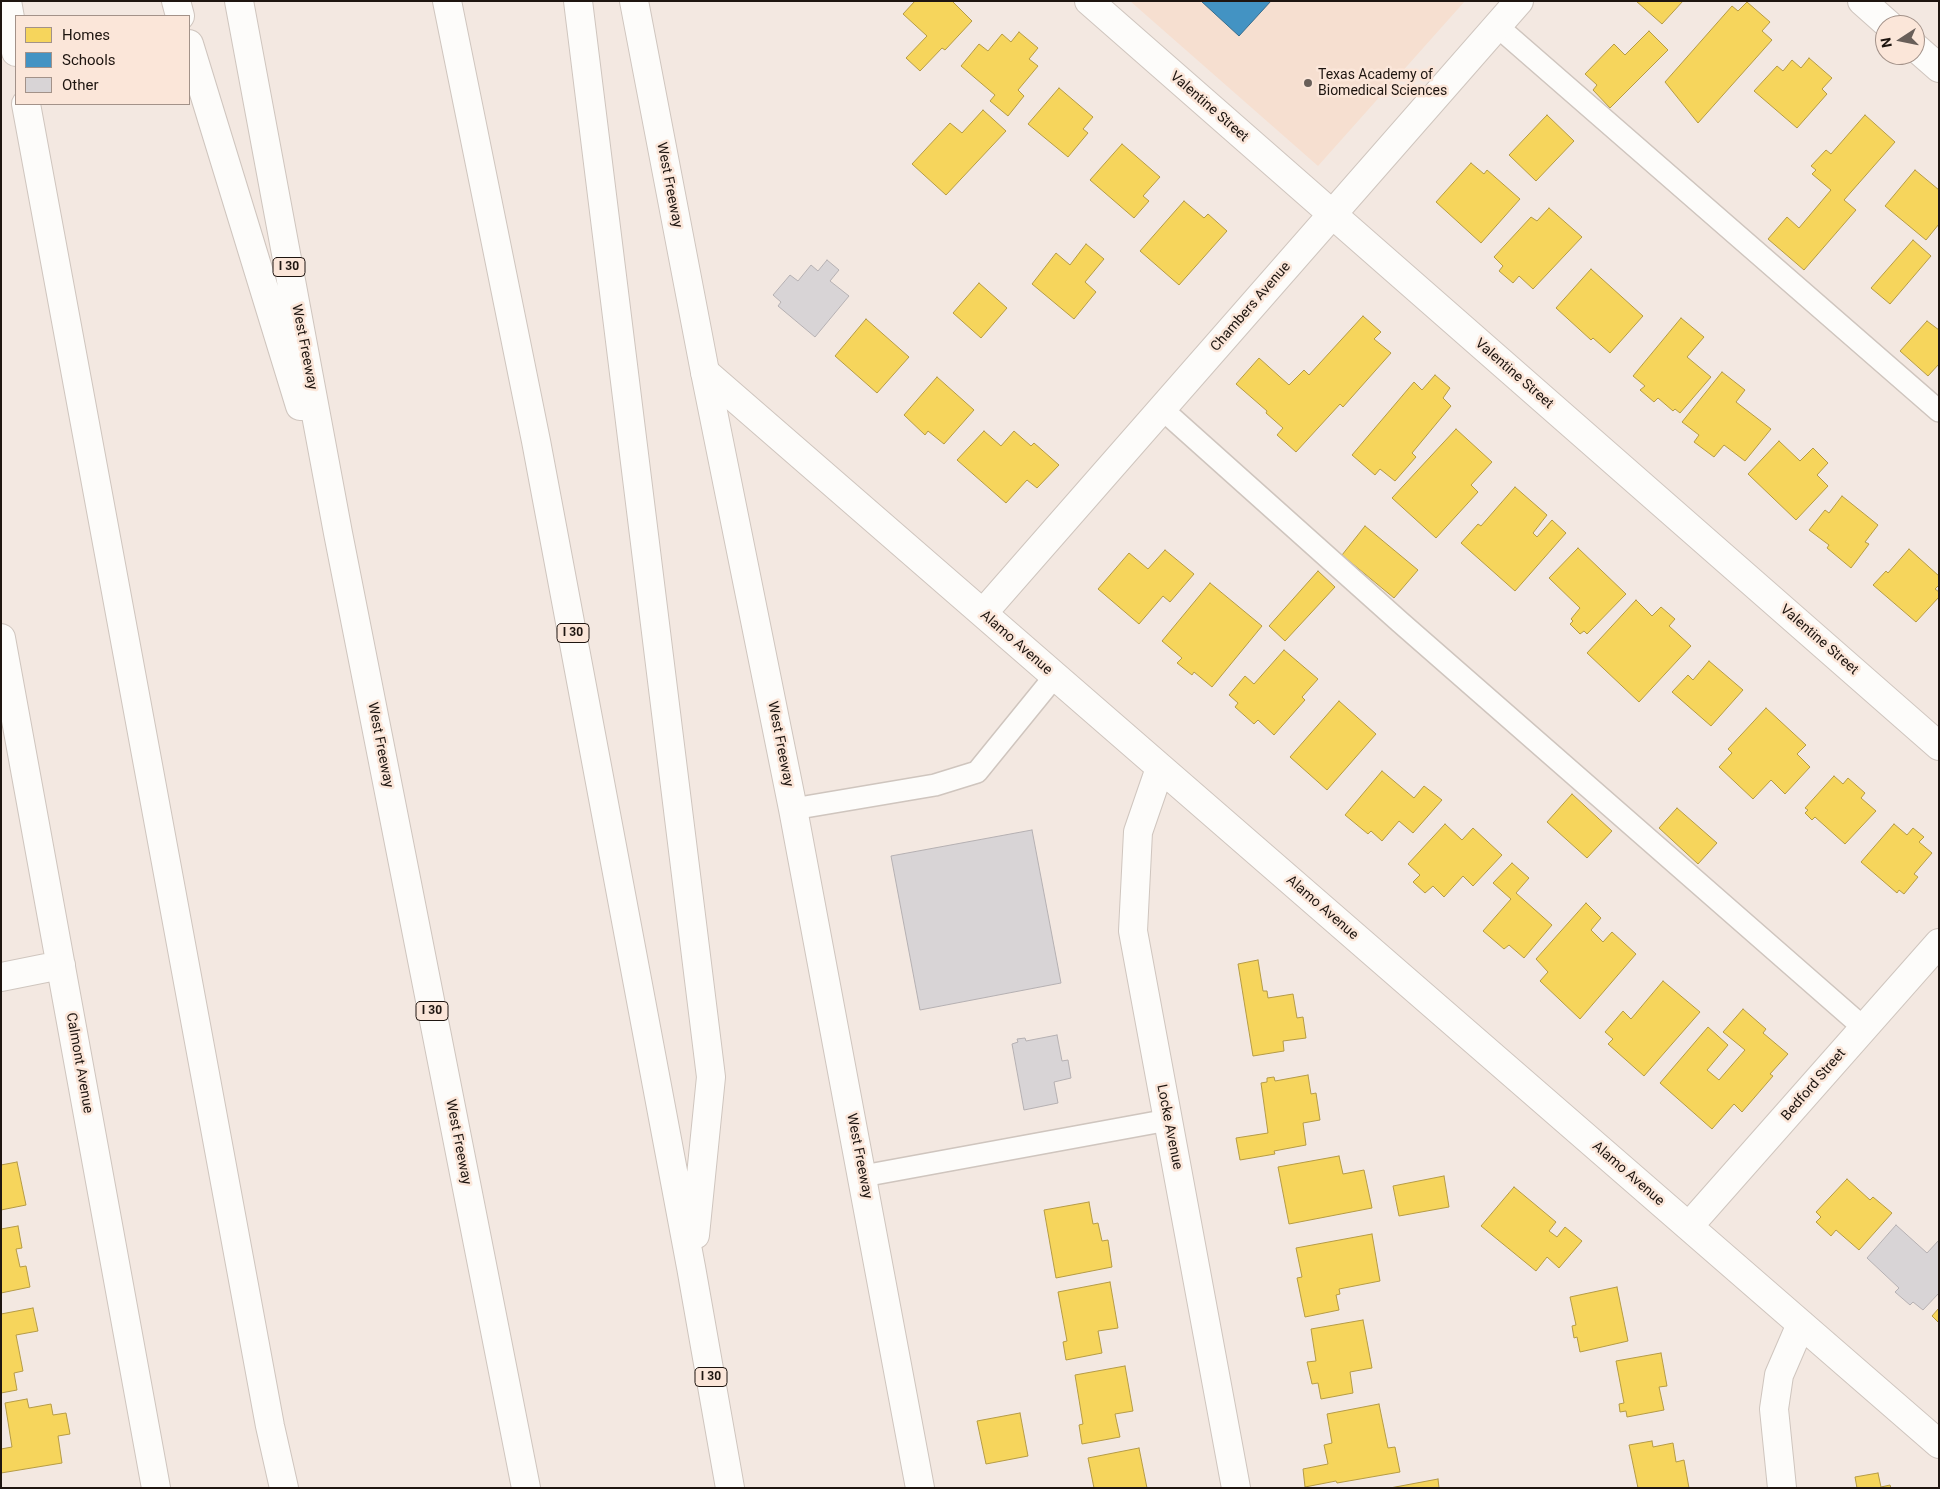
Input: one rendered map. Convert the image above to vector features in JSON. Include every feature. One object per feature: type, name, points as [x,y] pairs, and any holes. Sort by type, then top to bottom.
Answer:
[{"type":"main road","points":[[7,1],[10,40]]},
{"type":"main road","points":[[176,1],[180,15]]},
{"type":"main road","name":"West Freeway","points":[[239,1],[338,533],[526,1488]]},
{"type":"main road","name":"I 30","points":[[447,1],[536,441],[691,1267],[730,1488]]},
{"type":"main road","points":[[578,1],[711,1077],[691,1267]]},
{"type":"main road","name":"West Freeway","points":[[634,1],[794,809],[920,1488]]},
{"type":"main road","name":"Valentine Street","points":[[1089,1],[1939,746]]},
{"type":"main road","name":"Chambers Avenue","points":[[983,613],[1519,1]]},
{"type":"main road","points":[[1862,1],[1878,15]]},
{"type":"main road","points":[[190,47],[338,533]]},
{"type":"main road","points":[[1925,56],[1939,68]]},
{"type":"main road","points":[[26,105],[270,1426],[284,1488]]},
{"type":"main road","name":"Alamo Avenue","points":[[706,372],[1939,1444]]},
{"type":"main road","name":"Calmont Avenue","points":[[1,638],[156,1488]]},
{"type":"main road","name":"Locke Avenue","points":[[1160,768],[1138,832],[1132,932],[1236,1488]]},
{"type":"main road","name":"Bedford Street","points":[[1689,1226],[1939,943]]},
{"type":"main road","points":[[1,977],[61,965]]},
{"type":"main road","points":[[1782,1488],[1774,1410],[1779,1375],[1801,1324]]},
{"type":"lane","points":[[1497,26],[1939,411]]},
{"type":"lane","points":[[1162,409],[1400,622],[1864,1028]]},
{"type":"lane","points":[[794,809],[935,785],[977,772],[1056,676]]},
{"type":"lane","points":[[863,1176],[1168,1120]]},
{"type":"shaded area","name":"Texas Academy of Biomedical Sciences","points":[[1130,1],[1465,1],[1318,166]]},
{"type":"building: Homes","points":[[915,1],[954,1],[972,21],[945,50],[942,48],[920,71],[906,58],[927,36],[903,14]]},
{"type":"building: Homes","points":[[1636,1],[1683,1],[1662,24]]},
{"type":"building: Homes","points":[[1747,2],[1770,22],[1762,31],[1772,40],[1698,123],[1665,82],[1732,6],[1738,11]]},
{"type":"building: Homes","points":[[1649,31],[1668,50],[1610,108],[1593,90],[1597,85],[1585,74],[1614,44],[1625,55]]},
{"type":"building: Homes","points":[[1019,32],[1038,48],[1029,59],[1038,66],[1018,90],[1024,96],[1008,116],[990,101],[995,95],[961,66],[979,44],[988,51],[1002,34],[1011,42]]},
{"type":"building: Homes","points":[[1809,58],[1832,78],[1822,89],[1827,94],[1797,128],[1754,91],[1777,66],[1783,71],[1792,60],[1801,68]]},
{"type":"building: Homes","points":[[1059,88],[1093,117],[1083,129],[1088,133],[1068,157],[1028,124]]},
{"type":"building: Homes","points":[[983,110],[1006,131],[946,195],[912,164],[950,123],[962,133]]},
{"type":"building: Homes","points":[[1547,115],[1574,141],[1536,181],[1509,155]]},
{"type":"building: Homes","points":[[1865,115],[1895,142],[1844,200],[1856,210],[1804,270],[1768,239],[1787,217],[1799,228],[1831,190],[1812,174],[1816,170],[1811,166],[1826,150],[1831,154]]},
{"type":"building: Homes","points":[[1122,144],[1160,177],[1143,196],[1149,201],[1134,218],[1090,180]]},
{"type":"building: Homes","points":[[1471,163],[1484,174],[1487,170],[1520,199],[1481,243],[1436,202]]},
{"type":"building: Homes","points":[[1915,170],[1939,190],[1939,224],[1926,240],[1885,206]]},
{"type":"building: Homes","points":[[1184,201],[1204,218],[1208,214],[1227,231],[1179,285],[1140,251]]},
{"type":"building: Homes","points":[[1549,208],[1582,237],[1533,289],[1519,276],[1513,283],[1499,271],[1503,266],[1494,257],[1531,217],[1537,221]]},
{"type":"building: Homes","points":[[1913,240],[1931,256],[1890,304],[1871,288]]},
{"type":"building: Homes","points":[[1086,244],[1104,259],[1085,282],[1096,292],[1074,319],[1032,284],[1056,253],[1070,265]]},
{"type":"building: Homes","points":[[1591,269],[1643,316],[1610,353],[1593,338],[1591,340],[1556,308]]},
{"type":"building: Homes","points":[[979,283],[1007,308],[981,338],[953,313]]},
{"type":"building: Homes","points":[[1363,316],[1381,332],[1374,339],[1391,353],[1343,407],[1340,404],[1296,452],[1277,435],[1283,428],[1236,384],[1259,358],[1289,385],[1304,370],[1309,375]]},
{"type":"building: Homes","points":[[1681,318],[1704,337],[1687,357],[1711,377],[1680,413],[1675,409],[1673,411],[1658,398],[1654,402],[1640,390],[1645,386],[1633,376]]},
{"type":"building: Homes","points":[[866,319],[909,357],[877,393],[835,356]]},
{"type":"building: Homes","points":[[1927,321],[1939,330],[1939,364],[1928,376],[1900,351]]},
{"type":"building: Homes","points":[[1722,372],[1745,390],[1736,402],[1771,429],[1745,461],[1724,445],[1714,457],[1694,442],[1699,435],[1682,422]]},
{"type":"building: Homes","points":[[1435,375],[1450,388],[1443,398],[1451,406],[1412,453],[1416,457],[1395,481],[1380,469],[1375,475],[1352,455],[1414,382],[1422,390]]},
{"type":"building: Homes","points":[[937,377],[974,410],[944,444],[928,431],[925,435],[904,415]]},
{"type":"building: Homes","points":[[1456,429],[1492,462],[1471,485],[1478,492],[1436,538],[1392,498]]},
{"type":"building: Homes","points":[[984,431],[1001,446],[1014,431],[1031,446],[1034,443],[1059,465],[1037,488],[1027,480],[1006,503],[957,460]]},
{"type":"building: Homes","points":[[1779,441],[1800,461],[1813,448],[1828,463],[1817,475],[1828,486],[1796,520],[1748,474]]},
{"type":"building: Homes","points":[[1515,487],[1547,515],[1533,533],[1537,537],[1552,520],[1566,533],[1515,591],[1461,543],[1478,524],[1481,526]]},
{"type":"building: Homes","points":[[1842,496],[1878,525],[1865,542],[1869,544],[1851,568],[1827,548],[1829,545],[1809,530],[1825,510],[1829,513]]},
{"type":"building: Homes","points":[[1365,526],[1418,570],[1394,598],[1342,555]]},
{"type":"building: Homes","points":[[1578,548],[1626,594],[1587,634],[1584,631],[1580,634],[1570,624],[1573,621],[1571,619],[1580,608],[1549,578]]},
{"type":"building: Homes","points":[[1909,549],[1939,576],[1939,585],[1935,589],[1939,592],[1939,597],[1916,622],[1873,585],[1886,571],[1888,573]]},
{"type":"building: Homes","points":[[1165,550],[1194,574],[1170,602],[1163,596],[1139,624],[1098,589],[1129,553],[1148,569]]},
{"type":"building: Homes","points":[[1318,571],[1335,587],[1285,641],[1269,626]]},
{"type":"building: Homes","points":[[1210,583],[1262,626],[1212,687],[1194,672],[1192,675],[1177,663],[1182,658],[1162,641]]},
{"type":"building: Homes","points":[[1636,600],[1652,616],[1661,607],[1675,619],[1669,626],[1691,646],[1639,702],[1587,653]]},
{"type":"building: Homes","points":[[1284,650],[1318,679],[1302,697],[1305,700],[1274,735],[1258,720],[1254,724],[1235,707],[1238,703],[1229,695],[1245,676],[1254,684]]},
{"type":"building: Homes","points":[[1709,661],[1743,690],[1711,726],[1672,692],[1688,675],[1693,680]]},
{"type":"building: Homes","points":[[1339,701],[1376,734],[1327,790],[1290,757]]},
{"type":"building: Homes","points":[[1766,708],[1806,745],[1797,754],[1810,767],[1785,794],[1771,780],[1753,799],[1719,767],[1732,753],[1728,749]]},
{"type":"building: Homes","points":[[1382,771],[1414,798],[1424,786],[1442,800],[1413,833],[1399,821],[1382,841],[1371,831],[1368,834],[1345,815]]},
{"type":"building: Homes","points":[[1834,776],[1843,784],[1848,778],[1865,793],[1861,798],[1876,811],[1845,844],[1815,817],[1812,820],[1805,813],[1808,810],[1805,808]]},
{"type":"building: Homes","points":[[1572,794],[1612,831],[1587,858],[1547,822]]},
{"type":"building: Homes","points":[[1677,808],[1717,843],[1698,864],[1659,828]]},
{"type":"building: Homes","points":[[1445,824],[1462,840],[1473,828],[1502,855],[1473,886],[1463,876],[1444,897],[1433,886],[1425,893],[1413,882],[1420,875],[1408,864]]},
{"type":"building: Homes","points":[[1894,824],[1907,835],[1913,828],[1924,837],[1919,842],[1932,853],[1914,874],[1918,877],[1904,894],[1899,890],[1897,893],[1861,862]]},
{"type":"building: Homes","points":[[1512,863],[1529,878],[1516,893],[1552,925],[1524,958],[1509,945],[1504,949],[1483,931],[1511,899],[1493,883]]},
{"type":"building: Homes","points":[[1586,903],[1601,918],[1591,930],[1603,942],[1612,932],[1636,954],[1580,1019],[1540,981],[1548,972],[1536,959]]},
{"type":"building: Homes","points":[[1258,960],[1263,991],[1267,991],[1268,998],[1293,994],[1297,1018],[1303,1017],[1306,1038],[1283,1041],[1284,1051],[1253,1056],[1238,964]]},
{"type":"building: Homes","points":[[1663,981],[1700,1012],[1644,1076],[1608,1044],[1613,1039],[1605,1032],[1623,1011],[1631,1019]]},
{"type":"building: Homes","points":[[1743,1009],[1766,1029],[1763,1033],[1788,1054],[1770,1074],[1773,1076],[1742,1112],[1734,1104],[1712,1129],[1660,1083],[1708,1027],[1728,1045],[1707,1070],[1719,1080],[1745,1050],[1723,1032]]},
{"type":"building: Homes","points":[[1308,1075],[1311,1094],[1316,1093],[1320,1120],[1303,1123],[1306,1145],[1274,1151],[1275,1154],[1240,1160],[1236,1138],[1268,1133],[1261,1083],[1267,1082],[1267,1078],[1274,1077],[1275,1081]]},
{"type":"building: Homes","points":[[1339,1156],[1343,1174],[1364,1170],[1372,1208],[1289,1224],[1278,1167]]},
{"type":"building: Homes","points":[[17,1162],[26,1205],[1,1210],[1,1165]]},
{"type":"building: Homes","points":[[1444,1176],[1449,1207],[1399,1216],[1393,1186]]},
{"type":"building: Homes","points":[[1847,1179],[1870,1200],[1873,1197],[1892,1213],[1859,1250],[1836,1230],[1831,1236],[1816,1222],[1821,1217],[1816,1212]]},
{"type":"building: Homes","points":[[1514,1187],[1556,1222],[1549,1231],[1557,1237],[1565,1227],[1582,1241],[1559,1268],[1547,1257],[1536,1271],[1481,1226]]},
{"type":"building: Homes","points":[[1089,1202],[1093,1224],[1098,1223],[1102,1241],[1108,1240],[1112,1267],[1056,1278],[1044,1210]]},
{"type":"building: Homes","points":[[18,1226],[22,1248],[16,1249],[20,1267],[26,1266],[30,1287],[1,1293],[1,1229]]},
{"type":"building: Homes","points":[[1372,1234],[1380,1281],[1339,1289],[1340,1294],[1336,1295],[1339,1310],[1305,1317],[1297,1278],[1302,1277],[1296,1248]]},
{"type":"building: Homes","points":[[1110,1282],[1118,1328],[1098,1331],[1102,1353],[1066,1360],[1063,1342],[1067,1341],[1058,1292]]},
{"type":"building: Homes","points":[[1617,1287],[1628,1341],[1580,1352],[1577,1337],[1574,1338],[1572,1326],[1576,1325],[1570,1297]]},
{"type":"building: Homes","points":[[33,1308],[38,1331],[16,1335],[23,1371],[14,1373],[17,1390],[1,1393],[1,1314]]},
{"type":"building: Homes","points":[[1939,1308],[1939,1323],[1932,1316]]},
{"type":"building: Homes","points":[[1363,1320],[1372,1368],[1350,1372],[1353,1393],[1321,1399],[1318,1383],[1312,1384],[1307,1362],[1316,1361],[1311,1329]]},
{"type":"building: Homes","points":[[1661,1353],[1667,1386],[1659,1387],[1664,1410],[1627,1417],[1626,1411],[1620,1412],[1619,1404],[1624,1403],[1616,1361]]},
{"type":"building: Homes","points":[[1125,1366],[1133,1411],[1115,1414],[1120,1437],[1082,1444],[1079,1425],[1083,1424],[1075,1375]]},
{"type":"building: Homes","points":[[27,1399],[29,1408],[51,1404],[53,1415],[66,1413],[70,1434],[58,1436],[62,1463],[1,1473],[1,1449],[12,1447],[5,1403]]},
{"type":"building: Homes","points":[[1379,1404],[1388,1448],[1395,1447],[1400,1472],[1305,1487],[1303,1469],[1328,1464],[1324,1445],[1332,1443],[1327,1414]]},
{"type":"building: Homes","points":[[1020,1413],[1028,1456],[986,1464],[977,1421]]},
{"type":"building: Homes","points":[[1652,1441],[1653,1447],[1673,1443],[1676,1462],[1684,1460],[1689,1488],[1638,1488],[1629,1445]]},
{"type":"building: Homes","points":[[1139,1448],[1147,1488],[1094,1488],[1088,1458]]},
{"type":"building: Homes","points":[[1878,1473],[1881,1487],[1890,1485],[1891,1488],[1857,1488],[1855,1477]]},
{"type":"building: Homes","points":[[1438,1479],[1439,1488],[1390,1488]]},
{"type":"building: Schools","points":[[1201,1],[1271,1],[1239,36]]},
{"type":"building: Other","points":[[827,260],[839,270],[830,281],[849,296],[815,337],[778,306],[781,302],[773,295],[790,275],[798,281],[811,265],[818,271]]},
{"type":"building: Other","points":[[1032,830],[1061,983],[920,1010],[891,856]]},
{"type":"building: Other","points":[[1057,1035],[1062,1061],[1068,1060],[1071,1078],[1054,1082],[1058,1103],[1024,1110],[1012,1044],[1018,1042],[1017,1039],[1025,1038],[1026,1041]]},
{"type":"building: Other","points":[[1896,1225],[1927,1253],[1939,1240],[1939,1293],[1923,1310],[1913,1302],[1910,1305],[1895,1292],[1899,1288],[1867,1258]]},
{"type":"place","name":"Texas Academy of Biomedical Sciences","points":[[1308,83]]}]
